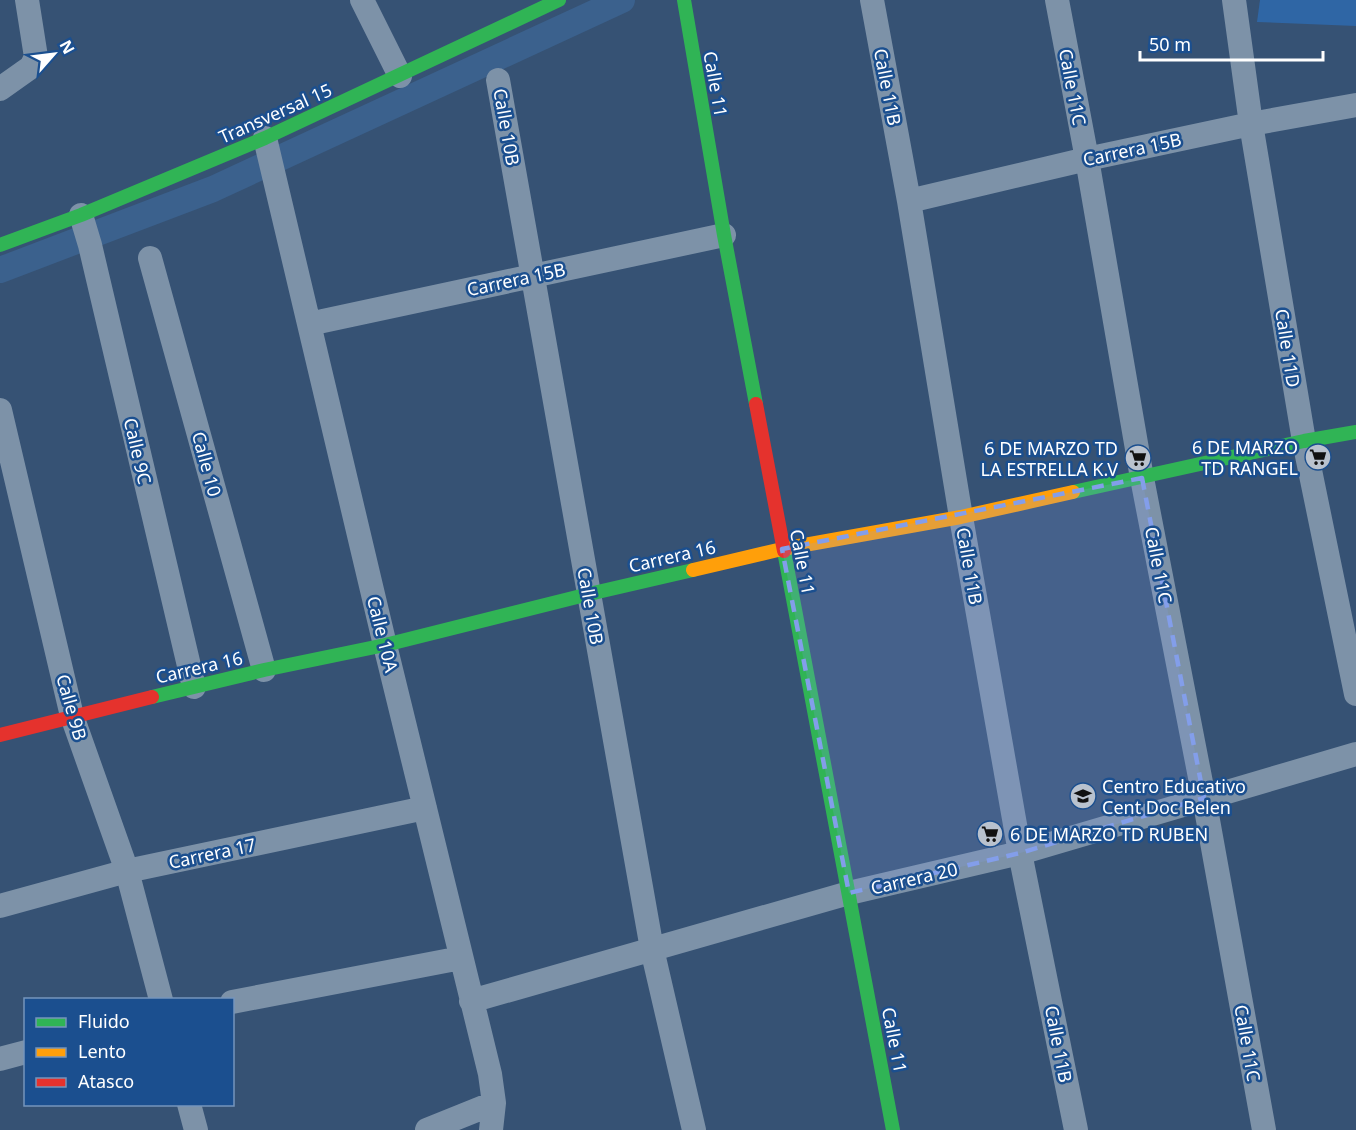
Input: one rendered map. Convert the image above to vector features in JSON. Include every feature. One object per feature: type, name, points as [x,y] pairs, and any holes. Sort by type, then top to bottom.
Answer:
[{"type":"street","points":[[0,89],[31,67],[36,57],[27,0]]},
{"type":"street","points":[[362,0],[400,76]]},
{"type":"street","name":"Transversal 15","points":[[0,245],[86,230],[268,154],[400,76],[559,0]]},
{"type":"street","name":"Calle 11","points":[[684,0],[724,235],[782,549],[893,1130]]},
{"type":"street","name":"Calle 11B","points":[[872,0],[909,201],[1020,853],[1076,1130]]},
{"type":"street","name":"Calle 11C","points":[[1057,0],[1142,478],[1204,798],[1264,1130]]},
{"type":"street","name":"Calle 11D","points":[[1234,0],[1251,123],[1304,441],[1356,694]]},
{"type":"street","name":"Calle 10B","points":[[498,80],[652,949],[693,1130]]},
{"type":"street","name":"Carrera 15B","points":[[909,201],[1251,123],[1356,105]]},
{"type":"street","name":"Calle 10A","points":[[268,154],[490,1074],[494,1103],[491,1130]]},
{"type":"street","name":"Calle 9C","points":[[86,230],[194,687]]},
{"type":"street","name":"Carrera 15B","points":[[309,324],[724,235]]},
{"type":"street","name":"Calle 10","points":[[150,258],[264,670]]},
{"type":"street","name":"Calle 9B","points":[[0,410],[72,716],[127,871],[161,998]]},
{"type":"street","name":"Carrera 16","points":[[0,735],[264,670],[385,645],[782,549],[962,517],[1304,441],[1356,432]]},
{"type":"street","name":"Carrera 20","points":[[471,1001],[849,893],[1020,853],[1356,754]]},
{"type":"street","name":"Carrera 17","points":[[0,906],[127,871],[425,808]]},
{"type":"street","points":[[234,1002],[461,958]]},
{"type":"street","points":[[0,1059],[24,1053]]},
{"type":"street","points":[[427,1130],[494,1103]]},
{"type":"street","points":[[190,1106],[196,1130]]},
{"type":"highlighted area","points":[[1142,478],[1204,798],[1020,853],[849,893],[782,549]]},
{"type":"shaded area","points":[[1260,0],[1356,0],[1356,26],[1257,22]]},
{"type":"waterway","points":[[0,270],[213,189],[622,0]]},
{"type":"traffic: fast","points":[[0,245],[81,215],[265,138],[559,0]]},
{"type":"traffic: fast","points":[[684,0],[724,235],[756,404]]},
{"type":"traffic: fast","points":[[1073,492],[1304,441],[1356,432]]},
{"type":"traffic: fast","points":[[784,551],[893,1130]]},
{"type":"traffic: fast","points":[[152,697],[264,670],[385,645],[693,570]]},
{"type":"traffic: slow","points":[[693,570],[782,549],[961,517],[1073,492]]},
{"type":"traffic: jam","points":[[756,404],[784,551]]},
{"type":"traffic: jam","points":[[0,735],[152,697]]},
{"type":"place","name":"6 DE MARZO TD RANGEL","points":[[1318,457]]},
{"type":"place","name":"6 DE MARZO TD LA ESTRELLA K.V","points":[[1138,458]]},
{"type":"place","name":"Centro Educativo Cent Doc Belen","points":[[1083,796]]},
{"type":"place","name":"6 DE MARZO TD RUBEN","points":[[990,834]]}]
